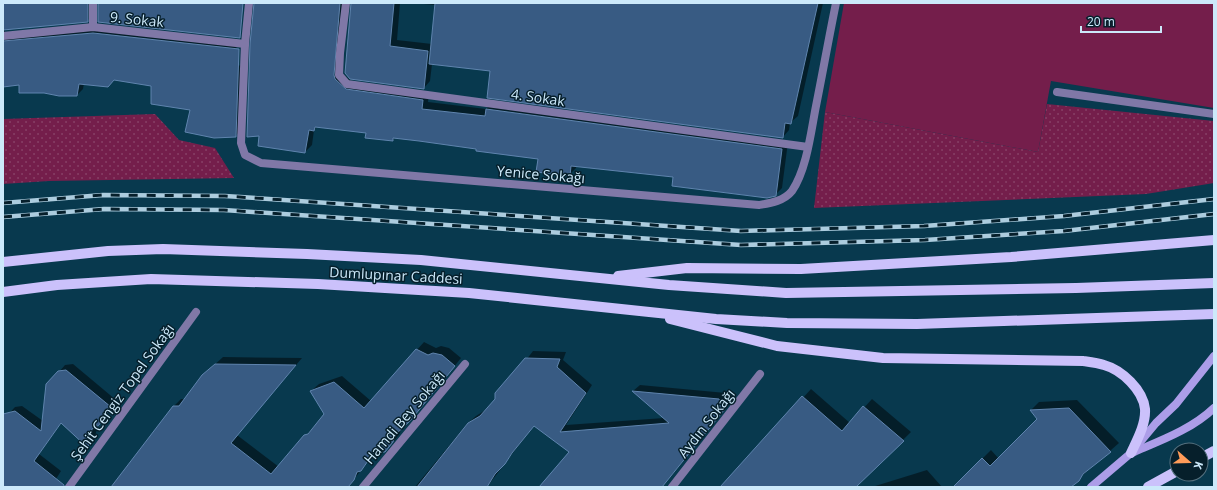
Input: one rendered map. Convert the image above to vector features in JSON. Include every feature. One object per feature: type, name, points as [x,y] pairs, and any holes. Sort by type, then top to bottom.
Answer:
[{"type":"main road","points":[[604,278],[687,268],[801,268],[1012,257],[1214,240]]},
{"type":"main road","name":"Dumlupınar Caddesi","points":[[3,262],[108,251],[163,249],[214,250],[421,260],[669,285],[786,293],[1076,288],[1214,283]]},
{"type":"main road","name":"Dumlupınar Caddesi","points":[[3,292],[72,284],[151,279],[204,280],[469,293],[716,319],[787,323],[917,324],[1214,314]]},
{"type":"main road","points":[[631,309],[777,346],[883,358],[1083,361],[1105,365],[1124,376],[1140,397],[1145,408],[1143,423],[1131,453]]},
{"type":"main road","points":[[1091,487],[1131,453],[1156,423],[1176,404],[1214,356]]},
{"type":"main road","points":[[1131,453],[1169,437],[1205,416],[1214,408]]},
{"type":"main road","points":[[1148,487],[1169,475]]},
{"type":"street","points":[[93,3],[93,27]]},
{"type":"street","name":"Yenice Sokağı","points":[[249,3],[245,44],[241,143],[245,155],[261,163],[759,205],[775,203],[791,192],[798,180],[808,147],[836,3]]},
{"type":"street","name":"4. Sokak","points":[[346,3],[339,75],[347,84],[808,147]]},
{"type":"street","name":"9. Sokak","points":[[3,36],[93,27],[245,44]]},
{"type":"street","points":[[1057,92],[1214,114]]},
{"type":"street","name":"Şehit Cengiz Topel Sokağı","points":[[69,487],[196,312]]},
{"type":"street","name":"Hamdi Bey Sokağı","points":[[363,487],[465,364]]},
{"type":"street","name":"Aydın Sokağı","points":[[672,487],[760,374]]},
{"type":"shaded area","points":[[844,3],[1214,3],[1214,108],[1051,81],[1038,152],[825,112]]},
{"type":"shaded area","points":[[1047,104],[1214,121],[1214,183],[1146,194],[814,208],[825,112],[1038,152]]},
{"type":"shaded area","points":[[155,114],[179,140],[215,148],[234,178],[49,181],[3,184],[3,119]]},
{"type":"building","points":[[3,3],[88,3],[88,22],[3,30]]},
{"type":"building","points":[[98,3],[243,3],[240,38],[98,22]]},
{"type":"building","points":[[254,3],[340,3],[334,75],[335,79],[346,89],[423,100],[422,109],[485,116],[486,109],[782,149],[776,196],[767,198],[672,186],[673,177],[571,166],[570,176],[536,172],[538,159],[476,151],[476,149],[419,141],[393,138],[393,141],[365,138],[366,133],[315,127],[314,131],[309,130],[305,153],[258,146],[259,136],[247,137],[250,44]]},
{"type":"building","points":[[351,3],[394,3],[390,46],[428,51],[424,89],[350,79],[345,73]]},
{"type":"building","points":[[435,3],[818,3],[791,124],[785,123],[783,138],[487,98],[490,71],[429,64]]},
{"type":"building","points":[[93,33],[239,49],[236,137],[214,138],[185,132],[190,110],[151,104],[151,86],[114,80],[108,87],[79,84],[77,96],[59,96],[44,93],[19,93],[19,85],[3,87],[3,41]]},
{"type":"building","points":[[416,349],[428,355],[433,353],[442,355],[455,366],[410,421],[395,435],[393,442],[385,452],[374,452],[361,471],[357,472],[354,480],[348,487],[111,487],[173,406],[179,406],[202,375],[215,364],[296,365],[231,443],[271,474],[304,435],[308,434],[324,414],[310,391],[334,382],[364,408]]},
{"type":"building","points":[[525,358],[560,359],[557,367],[586,393],[560,432],[669,423],[632,391],[719,399],[725,409],[662,487],[539,487],[569,452],[534,426],[505,464],[495,474],[487,487],[417,487],[468,423],[480,416],[495,399],[495,393]]},
{"type":"building","points":[[66,370],[111,407],[99,425],[92,429],[88,448],[61,423],[34,461],[64,485],[64,487],[3,487],[3,414],[15,411],[41,431],[46,384],[58,371]]},
{"type":"building","points":[[802,396],[842,431],[863,406],[904,441],[856,487],[720,487]]},
{"type":"building","points":[[1069,408],[1111,452],[1083,474],[1079,481],[1071,487],[953,487],[982,458],[990,466],[1037,419],[1030,410]]},
{"type":"railway","points":[[3,203],[103,195],[225,196],[741,231],[924,226],[1064,216],[1214,199]]},
{"type":"railway","points":[[3,217],[104,209],[224,210],[741,245],[925,240],[1064,231],[1214,214]]}]
